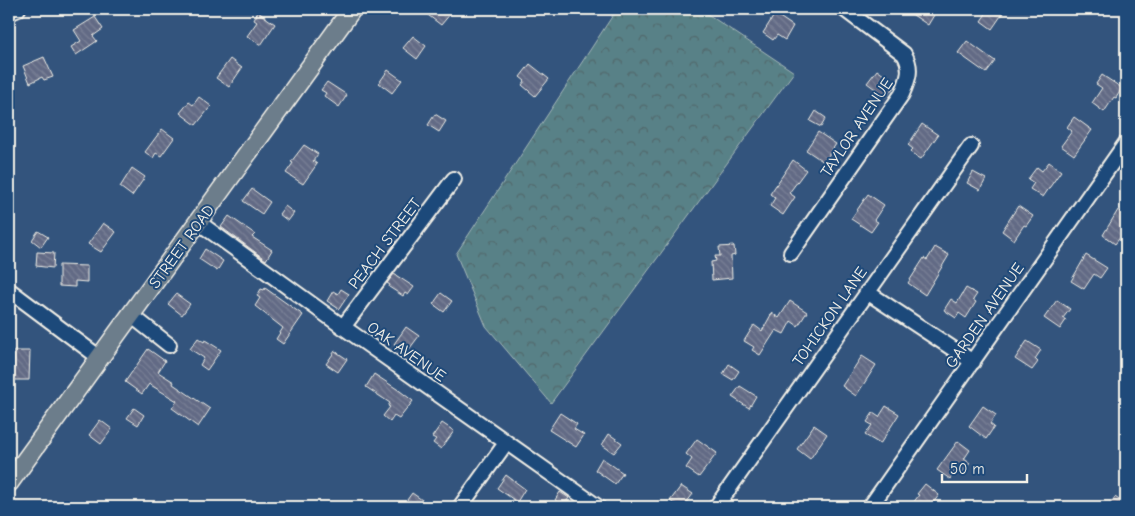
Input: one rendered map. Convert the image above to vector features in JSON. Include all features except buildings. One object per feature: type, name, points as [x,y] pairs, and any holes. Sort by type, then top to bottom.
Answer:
[{"type":"main road","name":"STREET ROAD","points":[[9,483],[352,9]]},
{"type":"street","points":[[9,13],[18,9]]},
{"type":"street","name":"TAYLOR AVENUE","points":[[791,252],[902,94],[908,81],[908,61],[904,54],[844,9]]},
{"type":"street","name":"GARDEN AVENUE","points":[[870,507],[1126,143]]},
{"type":"street","name":"TOHICKON LANE","points":[[716,507],[972,146]]},
{"type":"street","name":"PEACH STREET","points":[[343,327],[454,180]]},
{"type":"street","name":"OAK AVENUE","points":[[198,222],[598,507]]},
{"type":"street","points":[[9,290],[100,358]]},
{"type":"street","points":[[867,292],[973,362]]},
{"type":"street","points":[[131,315],[169,345]]},
{"type":"street","points":[[460,507],[506,443]]},
{"type":"green space","points":[[617,9],[700,9],[794,72],[551,403],[486,326],[456,254]]}]
